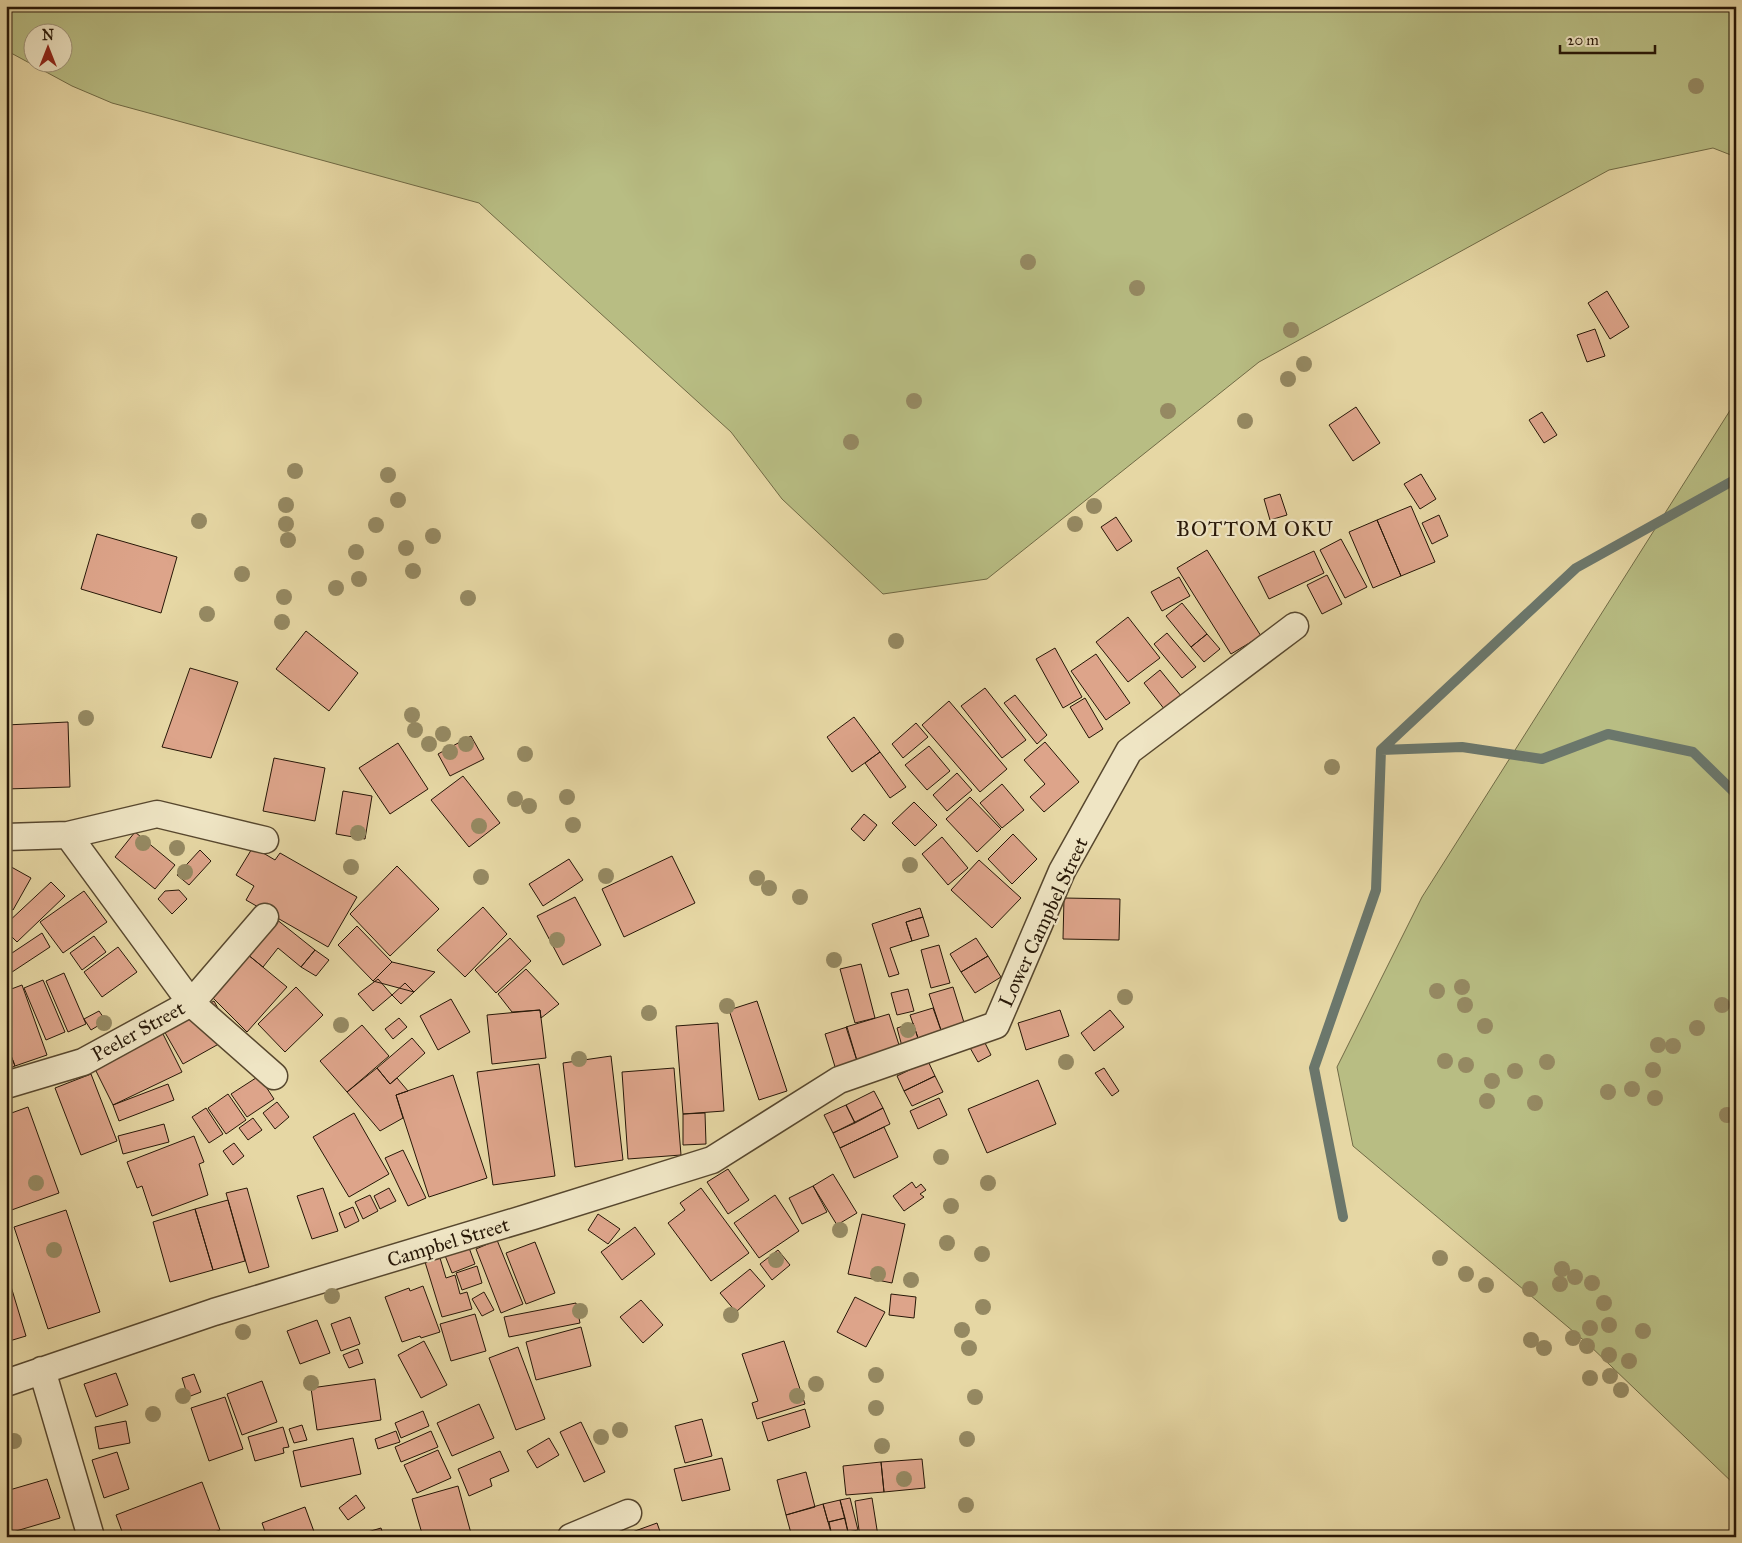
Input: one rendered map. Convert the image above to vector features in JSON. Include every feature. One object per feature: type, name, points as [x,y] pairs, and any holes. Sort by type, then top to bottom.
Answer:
[{"type":"street","name":"Lower Campbel Street","points":[[838,1080],[996,1025],[1062,871],[1129,751],[1295,626]]},
{"type":"street","points":[[6,837],[68,835],[157,814],[265,840]]},
{"type":"street","points":[[68,835],[191,1003],[274,1076]]},
{"type":"street","name":"Peeler Street","points":[[6,1085],[83,1062],[191,1003],[265,917]]},
{"type":"street","name":"Campbel Street","points":[[6,1383],[214,1312],[524,1219],[712,1160],[838,1080]]},
{"type":"street","points":[[42,1370],[91,1537]]},
{"type":"street","points":[[572,1537],[628,1513]]},
{"type":"green space","points":[[6,6],[1736,6],[1736,157],[1713,148],[1609,170],[1259,362],[987,579],[883,594],[782,499],[731,432],[479,203],[112,103],[72,86],[46,72],[72,72],[72,22],[22,22],[22,59],[11,53],[6,45]]},
{"type":"green space","points":[[1736,401],[1736,1486],[1587,1343],[1353,1146],[1337,1067],[1422,897]]},
{"type":"building","points":[[1607,291],[1629,327],[1610,339],[1588,303]]},
{"type":"building","points":[[1595,329],[1605,356],[1587,362],[1577,335]]},
{"type":"building","points":[[1356,407],[1380,443],[1353,461],[1329,425]]},
{"type":"building","points":[[1542,412],[1557,435],[1544,443],[1529,420]]},
{"type":"building","points":[[1421,474],[1436,499],[1420,509],[1404,484]]},
{"type":"building","points":[[1280,494],[1287,515],[1270,520],[1264,499]]},
{"type":"building","points":[[1411,506],[1435,562],[1401,576],[1377,520]]},
{"type":"building","points":[[1439,515],[1448,536],[1432,544],[1422,523]]},
{"type":"building","points":[[1116,517],[1132,541],[1117,551],[1101,527]]},
{"type":"building","points":[[1377,520],[1401,576],[1373,588],[1349,532]]},
{"type":"building","points":[[97,534],[177,557],[161,613],[81,589]]},
{"type":"building","points":[[1341,539],[1367,587],[1345,598],[1320,550]]},
{"type":"building","points":[[1207,550],[1261,636],[1231,654],[1177,568]]},
{"type":"building","points":[[1314,551],[1324,573],[1269,599],[1258,577]]},
{"type":"building","points":[[1327,575],[1342,604],[1322,614],[1307,585]]},
{"type":"building","points":[[1179,577],[1190,596],[1162,611],[1151,592]]},
{"type":"building","points":[[1182,603],[1207,634],[1191,647],[1166,616]]},
{"type":"building","points":[[1128,617],[1160,658],[1128,682],[1096,642]]},
{"type":"building","points":[[306,631],[358,673],[329,711],[276,669]]},
{"type":"building","points":[[1167,633],[1196,667],[1182,678],[1154,644]]},
{"type":"building","points":[[1207,634],[1220,649],[1204,662],[1191,647]]},
{"type":"building","points":[[1055,648],[1082,697],[1063,708],[1036,659]]},
{"type":"building","points":[[1096,654],[1130,703],[1106,720],[1071,671]]},
{"type":"building","points":[[190,668],[238,682],[211,758],[162,747]]},
{"type":"building","points":[[1160,670],[1182,697],[1165,710],[1144,683]]},
{"type":"building","points":[[985,688],[1026,740],[1002,758],[961,706]]},
{"type":"building","points":[[1015,695],[1047,735],[1037,744],[1004,703]]},
{"type":"building","points":[[1085,698],[1103,729],[1089,738],[1070,707]]},
{"type":"building","points":[[949,701],[1007,769],[980,792],[922,725]]},
{"type":"building","points":[[854,717],[880,752],[852,772],[827,737]]},
{"type":"building","points":[[68,722],[70,787],[6,789],[6,725]]},
{"type":"building","points":[[916,723],[928,737],[903,758],[892,744]]},
{"type":"building","points":[[471,736],[484,759],[450,776],[438,754]]},
{"type":"building","points":[[1045,742],[1079,782],[1044,812],[1030,797],[1045,784],[1024,760]]},
{"type":"building","points":[[398,743],[428,789],[390,814],[359,768]]},
{"type":"building","points":[[929,746],[950,771],[927,790],[905,765]]},
{"type":"building","points":[[880,752],[906,787],[890,798],[865,763]]},
{"type":"building","points":[[274,758],[325,768],[315,821],[263,811]]},
{"type":"building","points":[[957,773],[972,790],[947,811],[933,795]]},
{"type":"building","points":[[463,776],[500,823],[469,847],[431,800]]},
{"type":"building","points":[[1002,784],[1024,810],[1002,828],[980,803]]},
{"type":"building","points":[[343,791],[372,796],[365,839],[336,834]]},
{"type":"building","points":[[970,797],[1001,829],[977,852],[946,819]]},
{"type":"building","points":[[914,802],[937,825],[915,846],[892,823]]},
{"type":"building","points":[[864,814],[877,825],[864,841],[851,829]]},
{"type":"building","points":[[135,832],[175,865],[155,889],[115,857]]},
{"type":"building","points":[[1013,834],[1037,859],[1012,884],[988,859]]},
{"type":"building","points":[[942,837],[968,868],[948,885],[922,854]]},
{"type":"building","points":[[253,847],[275,860],[280,853],[357,897],[328,947],[246,900],[254,886],[236,875]]},
{"type":"building","points":[[200,850],[211,861],[189,885],[177,875]]},
{"type":"building","points":[[672,856],[695,903],[624,937],[602,889]]},
{"type":"building","points":[[569,859],[583,880],[543,906],[529,884]]},
{"type":"building","points":[[979,860],[1021,898],[992,928],[951,890]]},
{"type":"building","points":[[6,864],[31,878],[13,910],[6,907]]},
{"type":"building","points":[[397,866],[439,909],[390,956],[350,914]]},
{"type":"building","points":[[51,882],[65,896],[17,942],[6,931],[6,924]]},
{"type":"building","points":[[179,890],[187,899],[172,914],[158,899],[165,891]]},
{"type":"building","points":[[84,891],[107,922],[63,953],[40,922]]},
{"type":"building","points":[[575,897],[601,945],[563,965],[537,916]]},
{"type":"building","points":[[1064,898],[1120,899],[1119,940],[1063,939]]},
{"type":"building","points":[[483,907],[507,934],[465,977],[437,950]]},
{"type":"building","points":[[920,908],[923,917],[906,922],[912,941],[890,948],[899,974],[889,977],[872,924]]},
{"type":"building","points":[[923,917],[929,936],[912,941],[906,922]]},
{"type":"building","points":[[276,919],[315,950],[301,967],[278,948],[263,967],[247,954]]},
{"type":"building","points":[[357,926],[392,962],[373,981],[338,945]]},
{"type":"building","points":[[42,933],[50,947],[6,976],[6,957]]},
{"type":"building","points":[[94,936],[106,952],[82,970],[70,953]]},
{"type":"building","points":[[510,938],[531,961],[496,993],[475,970]]},
{"type":"building","points":[[976,938],[988,956],[961,972],[950,954]]},
{"type":"building","points":[[939,945],[950,983],[931,988],[921,950]]},
{"type":"building","points":[[118,947],[137,972],[102,997],[84,972]]},
{"type":"building","points":[[315,950],[329,960],[316,976],[301,967]]},
{"type":"building","points":[[247,954],[287,987],[247,1032],[209,994]]},
{"type":"building","points":[[988,956],[1001,977],[975,993],[961,972]]},
{"type":"building","points":[[392,962],[435,972],[414,992],[373,981]]},
{"type":"building","points":[[861,964],[875,1018],[855,1023],[840,969]]},
{"type":"building","points":[[526,969],[559,1004],[541,1018],[540,1010],[512,1012],[498,994]]},
{"type":"building","points":[[64,973],[86,1024],[68,1032],[46,981]]},
{"type":"building","points":[[378,979],[392,995],[373,1011],[358,994]]},
{"type":"building","points":[[43,980],[65,1032],[46,1040],[24,988]]},
{"type":"building","points":[[405,983],[414,992],[401,1004],[392,995]]},
{"type":"building","points":[[22,985],[47,1055],[15,1066],[6,1042],[6,991]]},
{"type":"building","points":[[296,987],[323,1015],[285,1052],[258,1024]]},
{"type":"building","points":[[953,987],[966,1029],[943,1036],[929,994]]},
{"type":"building","points":[[908,989],[914,1011],[897,1015],[891,993]]},
{"type":"building","points":[[451,999],[470,1032],[438,1050],[420,1016]]},
{"type":"building","points":[[214,1001],[233,1036],[183,1064],[163,1029]]},
{"type":"building","points":[[757,1001],[787,1091],[759,1100],[729,1010]]},
{"type":"building","points":[[933,1008],[943,1036],[920,1044],[910,1015]]},
{"type":"building","points":[[540,1010],[546,1058],[492,1064],[487,1015]]},
{"type":"building","points":[[1060,1010],[1069,1036],[1026,1050],[1018,1023]]},
{"type":"building","points":[[1110,1010],[1124,1027],[1094,1051],[1081,1033]]},
{"type":"building","points":[[99,1011],[106,1021],[91,1030],[84,1019]]},
{"type":"building","points":[[889,1014],[901,1051],[858,1064],[846,1027]]},
{"type":"building","points":[[399,1018],[407,1027],[393,1039],[385,1029]]},
{"type":"building","points":[[718,1023],[724,1111],[683,1114],[676,1026]]},
{"type":"building","points":[[913,1023],[920,1044],[903,1050],[897,1028]]},
{"type":"building","points":[[362,1025],[389,1056],[347,1092],[320,1061]]},
{"type":"building","points":[[847,1027],[858,1064],[836,1070],[825,1034]]},
{"type":"building","points":[[162,1032],[182,1072],[113,1105],[93,1065]]},
{"type":"building","points":[[412,1038],[425,1053],[390,1084],[377,1068]]},
{"type":"building","points":[[983,1039],[991,1055],[978,1062],[969,1046]]},
{"type":"building","points":[[6,1043],[15,1066],[6,1070]]},
{"type":"building","points":[[611,1056],[623,1160],[575,1167],[563,1063]]},
{"type":"building","points":[[928,1061],[935,1076],[904,1091],[897,1076]]},
{"type":"building","points":[[539,1064],[555,1176],[493,1185],[477,1072]]},
{"type":"building","points":[[377,1068],[390,1084],[397,1078],[408,1091],[396,1095],[403,1118],[380,1131],[347,1092]]},
{"type":"building","points":[[674,1068],[681,1155],[628,1159],[622,1072]]},
{"type":"building","points":[[1104,1068],[1119,1091],[1112,1096],[1095,1073]]},
{"type":"building","points":[[91,1074],[117,1141],[81,1155],[55,1088]]},
{"type":"building","points":[[453,1075],[487,1178],[429,1197],[396,1095]]},
{"type":"building","points":[[259,1076],[274,1099],[247,1117],[231,1094]]},
{"type":"building","points":[[935,1076],[943,1092],[912,1106],[904,1091]]},
{"type":"building","points":[[1038,1080],[1056,1124],[987,1153],[968,1109]]},
{"type":"building","points":[[168,1084],[174,1100],[119,1121],[113,1105]]},
{"type":"building","points":[[874,1091],[883,1108],[855,1123],[846,1105]]},
{"type":"building","points":[[228,1094],[246,1120],[226,1134],[208,1108]]},
{"type":"building","points":[[939,1098],[947,1115],[918,1129],[910,1111]]},
{"type":"building","points":[[277,1102],[289,1117],[275,1129],[263,1113]]},
{"type":"building","points":[[846,1105],[855,1123],[833,1133],[824,1115]]},
{"type":"building","points":[[28,1107],[59,1193],[6,1212],[6,1115]]},
{"type":"building","points":[[206,1108],[223,1134],[209,1143],[192,1117]]},
{"type":"building","points":[[883,1108],[890,1124],[840,1148],[833,1133]]},
{"type":"building","points":[[354,1113],[389,1174],[349,1197],[313,1137]]},
{"type":"building","points":[[705,1113],[706,1144],[683,1145],[683,1114]]},
{"type":"building","points":[[253,1118],[262,1130],[248,1140],[239,1128]]},
{"type":"building","points":[[164,1124],[169,1142],[123,1154],[118,1136]]},
{"type":"building","points":[[884,1127],[898,1157],[854,1178],[840,1148]]},
{"type":"building","points":[[194,1136],[204,1162],[199,1164],[208,1195],[152,1216],[142,1186],[137,1188],[127,1162]]},
{"type":"building","points":[[234,1143],[244,1156],[233,1165],[223,1151]]},
{"type":"building","points":[[403,1150],[426,1198],[408,1206],[385,1158]]},
{"type":"building","points":[[728,1169],[749,1200],[728,1214],[707,1182]]},
{"type":"building","points":[[833,1174],[857,1213],[837,1225],[813,1186]]},
{"type":"building","points":[[912,1182],[916,1188],[921,1184],[926,1190],[920,1194],[924,1197],[904,1211],[893,1196]]},
{"type":"building","points":[[813,1186],[827,1212],[802,1224],[789,1198]]},
{"type":"building","points":[[247,1188],[269,1267],[249,1273],[226,1193]]},
{"type":"building","points":[[323,1188],[338,1231],[312,1239],[297,1196]]},
{"type":"building","points":[[389,1188],[396,1201],[380,1209],[374,1196]]},
{"type":"building","points":[[701,1188],[749,1253],[711,1281],[668,1223],[685,1210],[680,1203]]},
{"type":"building","points":[[370,1195],[378,1211],[363,1219],[355,1202]]},
{"type":"building","points":[[775,1195],[799,1231],[759,1258],[734,1223]]},
{"type":"building","points":[[228,1200],[245,1261],[213,1270],[195,1209]]},
{"type":"building","points":[[353,1207],[359,1221],[345,1228],[339,1213]]},
{"type":"building","points":[[195,1209],[213,1270],[170,1282],[153,1222]]},
{"type":"building","points":[[66,1210],[100,1312],[48,1329],[14,1227]]},
{"type":"building","points":[[598,1214],[620,1229],[608,1244],[588,1230]]},
{"type":"building","points":[[862,1214],[905,1224],[892,1283],[848,1274]]},
{"type":"building","points":[[635,1227],[655,1254],[622,1280],[601,1252]]},
{"type":"building","points":[[497,1240],[523,1304],[501,1313],[476,1249]]},
{"type":"building","points":[[535,1242],[555,1293],[526,1304],[506,1253]]},
{"type":"building","points":[[468,1245],[475,1264],[452,1273],[444,1253]]},
{"type":"building","points":[[778,1250],[790,1265],[772,1280],[760,1264]]},
{"type":"building","points":[[440,1258],[446,1278],[455,1275],[460,1294],[467,1292],[472,1309],[442,1317],[425,1262]]},
{"type":"building","points":[[477,1266],[482,1283],[462,1290],[456,1273]]},
{"type":"building","points":[[750,1269],[765,1286],[736,1312],[720,1293]]},
{"type":"building","points":[[6,1270],[26,1336],[6,1342]]},
{"type":"building","points":[[423,1286],[440,1332],[402,1342],[385,1297],[409,1288],[410,1291]]},
{"type":"building","points":[[484,1292],[494,1310],[482,1316],[472,1299]]},
{"type":"building","points":[[891,1294],[916,1297],[914,1318],[889,1315]]},
{"type":"building","points":[[855,1297],[885,1312],[866,1347],[837,1332]]},
{"type":"building","points":[[641,1300],[663,1325],[643,1343],[620,1317]]},
{"type":"building","points":[[576,1303],[580,1323],[509,1337],[504,1317]]},
{"type":"building","points":[[475,1314],[486,1351],[451,1361],[440,1324]]},
{"type":"building","points":[[350,1317],[360,1344],[341,1351],[331,1324]]},
{"type":"building","points":[[317,1320],[330,1353],[300,1364],[287,1331]]},
{"type":"building","points":[[581,1327],[591,1366],[536,1380],[526,1342]]},
{"type":"building","points":[[424,1341],[447,1385],[421,1398],[398,1355]]},
{"type":"building","points":[[784,1341],[805,1404],[757,1419],[752,1403],[758,1401],[742,1354]]},
{"type":"building","points":[[518,1347],[545,1419],[516,1430],[489,1358]]},
{"type":"building","points":[[358,1349],[363,1363],[349,1368],[343,1355]]},
{"type":"building","points":[[116,1373],[128,1405],[96,1417],[84,1384]]},
{"type":"building","points":[[194,1374],[201,1392],[188,1397],[182,1378]]},
{"type":"building","points":[[375,1379],[381,1420],[317,1430],[311,1388]]},
{"type":"building","points":[[262,1381],[277,1422],[242,1435],[227,1394]]},
{"type":"building","points":[[225,1397],[243,1449],[209,1461],[191,1408]]},
{"type":"building","points":[[479,1404],[494,1438],[452,1456],[437,1423]]},
{"type":"building","points":[[805,1409],[810,1427],[768,1441],[762,1422]]},
{"type":"building","points":[[423,1411],[429,1426],[401,1438],[395,1423]]},
{"type":"building","points":[[702,1419],[712,1456],[685,1463],[675,1426]]},
{"type":"building","points":[[126,1421],[130,1443],[99,1449],[95,1427]]},
{"type":"building","points":[[581,1422],[605,1472],[584,1482],[560,1432]]},
{"type":"building","points":[[302,1425],[307,1440],[294,1443],[289,1429]]},
{"type":"building","points":[[283,1427],[289,1447],[283,1448],[284,1453],[255,1461],[248,1437]]},
{"type":"building","points":[[396,1431],[400,1442],[378,1449],[375,1439]]},
{"type":"building","points":[[431,1431],[438,1447],[401,1462],[395,1447]]},
{"type":"building","points":[[353,1438],[361,1474],[301,1487],[293,1451]]},
{"type":"building","points":[[549,1438],[559,1455],[537,1468],[527,1451]]},
{"type":"building","points":[[438,1450],[451,1478],[417,1493],[404,1465]]},
{"type":"building","points":[[500,1451],[509,1471],[490,1479],[492,1486],[469,1496],[458,1469]]},
{"type":"building","points":[[117,1452],[129,1489],[104,1498],[92,1460]]},
{"type":"building","points":[[722,1458],[730,1490],[682,1501],[674,1469]]},
{"type":"building","points":[[922,1459],[925,1488],[884,1492],[881,1462]]},
{"type":"building","points":[[881,1462],[884,1492],[846,1495],[843,1466]]},
{"type":"building","points":[[806,1472],[815,1507],[786,1515],[777,1480]]},
{"type":"building","points":[[47,1479],[60,1518],[6,1534],[6,1491]]},
{"type":"building","points":[[202,1482],[220,1530],[201,1537],[124,1537],[116,1515]]},
{"type":"building","points":[[458,1486],[472,1537],[423,1537],[412,1499]]},
{"type":"building","points":[[356,1495],[365,1508],[348,1520],[339,1508]]},
{"type":"building","points":[[850,1498],[858,1530],[848,1532],[840,1500]]},
{"type":"building","points":[[872,1498],[878,1536],[860,1537],[855,1501]]},
{"type":"building","points":[[840,1500],[845,1518],[828,1522],[823,1504]]},
{"type":"building","points":[[823,1504],[832,1536],[792,1537],[786,1515]]},
{"type":"building","points":[[305,1507],[316,1537],[267,1537],[262,1523]]},
{"type":"building","points":[[845,1518],[848,1532],[832,1536],[829,1522]]},
{"type":"building","points":[[657,1523],[662,1537],[600,1537],[622,1529],[624,1535]]},
{"type":"building","points":[[381,1528],[384,1537],[354,1536]]},
{"type":"waterway","points":[[1343,1217],[1314,1068],[1376,890],[1381,750],[1576,568],[1736,479]]},
{"type":"waterway","points":[[1381,750],[1462,747],[1542,759],[1608,734],[1693,752],[1736,794]]},
{"type":"district","name":"BOTTOM OKU","points":[[1255,529]]}]
